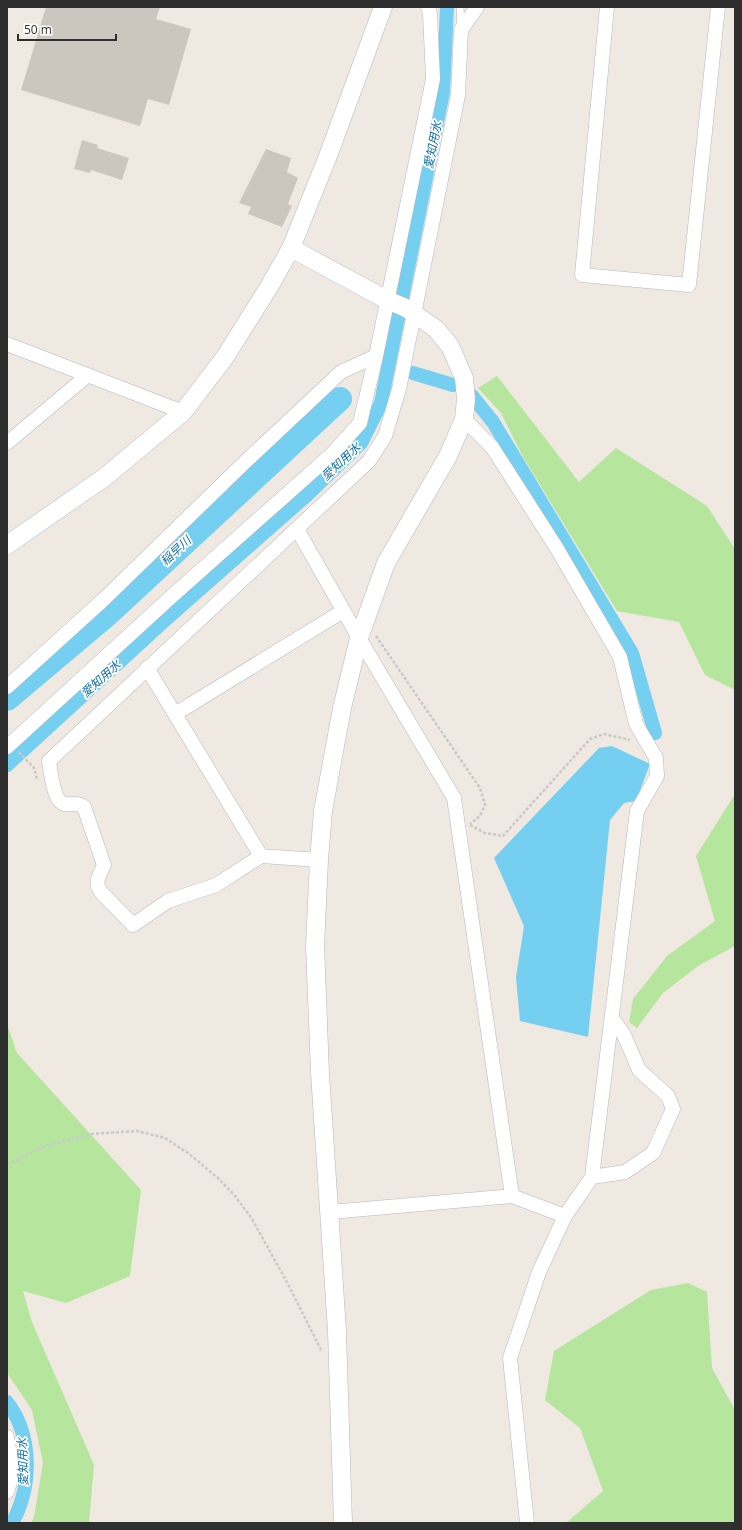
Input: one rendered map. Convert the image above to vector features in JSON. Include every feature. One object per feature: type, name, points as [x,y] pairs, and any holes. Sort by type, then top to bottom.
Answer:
[{"type":"street","points":[[7,545],[105,477],[183,412],[225,357],[269,287],[291,248],[328,156],[383,7]]},
{"type":"street","points":[[319,860],[261,856],[216,885],[168,901],[133,925],[100,892],[97,885],[97,879],[104,865],[84,807],[81,804],[60,802],[55,794],[49,761],[369,461],[385,436],[400,390],[410,310],[458,95],[461,30],[477,7]]},
{"type":"street","points":[[607,7],[582,275],[689,285],[718,7]]},
{"type":"street","points":[[7,747],[172,596],[332,454],[360,424],[376,356],[433,79],[429,9]]},
{"type":"street","points":[[291,248],[387,300],[410,310],[436,329],[450,346],[464,378],[466,399],[464,420],[448,456],[386,563],[359,638],[342,708],[323,811],[315,946],[320,1073],[337,1331],[343,1523]]},
{"type":"street","points":[[7,344],[183,412]]},
{"type":"street","points":[[7,687],[103,600],[245,462],[341,372],[376,356]]},
{"type":"street","points":[[7,443],[88,375]]},
{"type":"street","points":[[464,420],[492,447],[556,546],[620,657],[636,724],[656,758],[657,776],[637,811],[592,1177],[565,1216],[539,1272],[510,1358],[528,1523]]},
{"type":"street","points":[[297,529],[359,638],[454,798],[464,824],[512,1196]]},
{"type":"street","points":[[175,714],[343,610]]},
{"type":"street","points":[[147,668],[261,856]]},
{"type":"street","points":[[592,1177],[625,1172],[653,1153],[673,1108],[668,1096],[639,1070],[624,1035],[612,1018]]},
{"type":"street","points":[[330,1212],[512,1196],[565,1216]]},
{"type":"street","points":[[7,1437],[13,1473],[7,1492]]},
{"type":"lane","points":[[460,7],[461,30]]},
{"type":"path","points":[[365,621],[480,788],[485,805],[480,816],[464,824]]},
{"type":"path","points":[[464,824],[485,833],[503,836],[590,740],[597,736],[604,734],[648,744]]},
{"type":"path","points":[[7,1165],[40,1148],[91,1134],[137,1130],[165,1138],[188,1153],[218,1178],[235,1196],[252,1219],[288,1284],[326,1359]]},
{"type":"green space","points":[[497,376],[579,482],[616,448],[707,506],[735,549],[735,690],[705,675],[679,622],[617,611],[523,457],[501,413],[478,388]]},
{"type":"green space","points":[[735,794],[735,946],[698,966],[663,993],[637,1028],[629,1022],[633,999],[667,956],[715,921],[696,856]]},
{"type":"green space","points":[[7,1024],[17,1053],[141,1190],[130,1276],[66,1303],[23,1291],[32,1322],[94,1465],[89,1523],[31,1523],[34,1517],[43,1463],[32,1410],[7,1373]]},
{"type":"green space","points":[[688,1283],[707,1292],[712,1368],[735,1410],[735,1523],[566,1523],[603,1491],[580,1428],[545,1400],[554,1351],[651,1290]]},
{"type":"water","points":[[612,746],[650,764],[636,801],[624,803],[610,820],[588,1037],[520,1021],[516,977],[524,926],[494,858],[599,748]]},
{"type":"building","points":[[46,7],[160,7],[156,19],[191,29],[169,105],[148,99],[140,126],[21,90]]},
{"type":"building","points":[[82,140],[98,145],[97,148],[129,158],[122,180],[91,170],[90,173],[74,169]]},
{"type":"building","points":[[266,149],[291,158],[287,172],[298,178],[288,204],[292,206],[282,227],[248,214],[251,207],[239,203]]},
{"type":"waterway","name":"愛知用水","points":[[7,765],[165,620],[307,495],[361,443],[381,403],[443,92],[447,7]]},
{"type":"waterway","points":[[413,373],[453,385]]},
{"type":"waterway","points":[[472,396],[493,422],[632,653],[655,733]]},
{"type":"waterway","name":"稲早川","points":[[7,699],[108,614],[340,399]]},
{"type":"waterway","name":"愛知用水","points":[[7,1402],[16,1415],[22,1430],[27,1462],[23,1494],[19,1509],[12,1523]]}]
